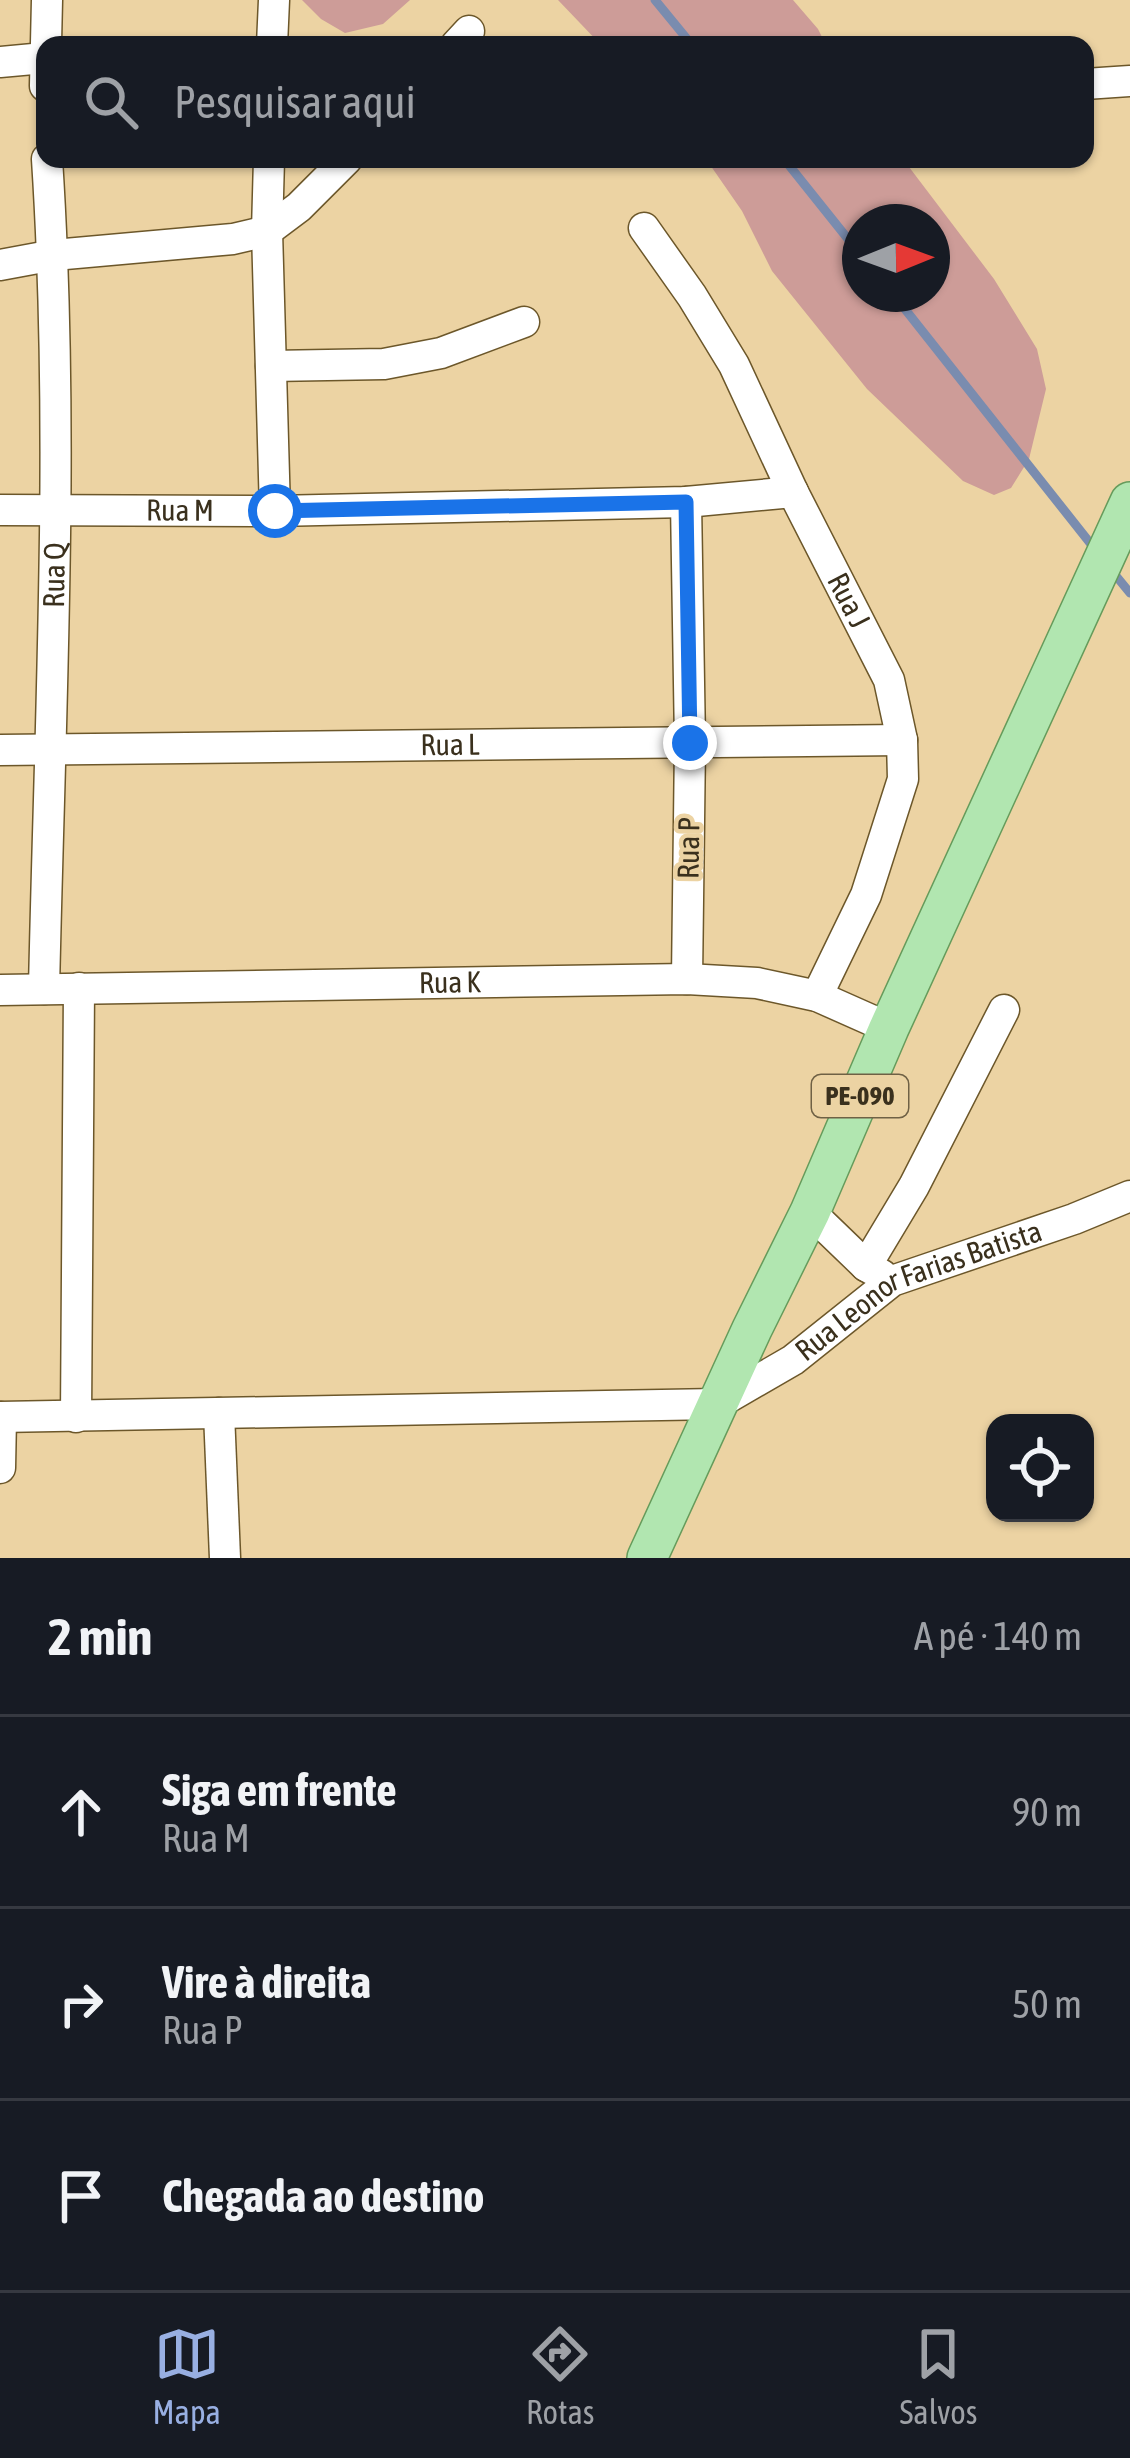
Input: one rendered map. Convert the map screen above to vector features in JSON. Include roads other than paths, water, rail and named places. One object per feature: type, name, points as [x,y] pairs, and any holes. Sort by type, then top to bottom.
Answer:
[{"type":"main road","name":"PE-090","points":[[646,1558],[810,1212],[1130,502]]},
{"type":"street","points":[[45,36],[47,0]]},
{"type":"street","points":[[272,36],[274,0]]},
{"type":"street","points":[[0,62],[36,59]]},
{"type":"street","points":[[1094,83],[1130,81]]},
{"type":"street","name":"Rua Q","points":[[44,989],[54,511],[54,255],[48,168]]},
{"type":"street","points":[[268,168],[275,511]]},
{"type":"street","points":[[0,265],[54,255],[233,239],[267,231],[338,168]]},
{"type":"street","name":"Rua J","points":[[644,229],[734,365],[889,680],[902,740],[903,779],[866,895],[817,996]]},
{"type":"street","points":[[271,366],[384,364],[441,353],[524,322]]},
{"type":"street","name":"Rua M","points":[[0,510],[275,511],[686,502],[794,492]]},
{"type":"street","name":"Rua P","points":[[686,502],[687,979]]},
{"type":"street","name":"Rua L","points":[[0,750],[902,740]]},
{"type":"street","name":"Rua K","points":[[0,990],[687,979],[757,983],[817,996],[889,1028]]},
{"type":"street","points":[[76,1417],[79,988]]},
{"type":"street","points":[[810,1212],[879,1274],[914,1186],[1004,1010]]},
{"type":"street","name":"Rua Leonor Farias Batista","points":[[717,1404],[793,1360],[879,1274],[1074,1219],[1130,1196]]},
{"type":"street","points":[[0,1468],[0,1417],[717,1404]]},
{"type":"street","points":[[219,1413],[225,1558]]},
{"type":"waterway","points":[[655,0],[685,36]]},
{"type":"waterway","points":[[791,168],[842,231]]},
{"type":"waterway","points":[[907,312],[1094,548]]},
{"type":"waterway","points":[[1112,571],[1130,593]]}]
